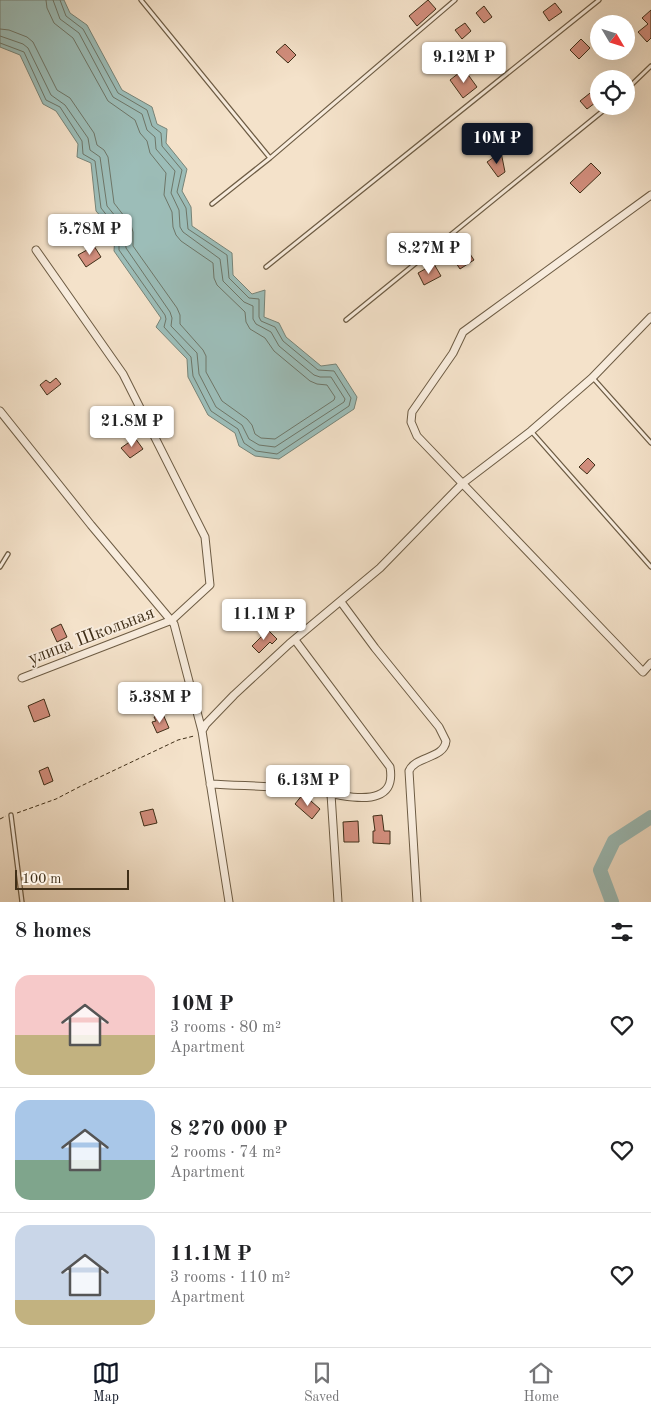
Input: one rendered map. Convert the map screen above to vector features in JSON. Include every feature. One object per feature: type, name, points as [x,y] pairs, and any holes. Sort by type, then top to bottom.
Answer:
[{"type":"street","points":[[651,194],[463,332],[453,353],[412,412],[411,422],[417,436],[643,672],[651,663]]},
{"type":"street","points":[[36,250],[123,374],[205,537],[210,585],[172,620]]},
{"type":"street","points":[[202,731],[206,724],[234,695],[404,546],[463,483],[592,378],[651,317]]},
{"type":"street","points":[[0,410],[92,525],[172,620],[202,731],[229,902]]},
{"type":"street","points":[[341,602],[375,648],[439,727],[446,741],[444,747],[439,752],[414,764],[410,767],[409,771],[418,902]]},
{"type":"street","name":"улица Школьная","points":[[22,678],[172,620]]},
{"type":"street","points":[[210,784],[313,790],[331,794],[366,797],[377,796],[383,793],[390,784],[390,767],[295,640]]},
{"type":"street","points":[[331,794],[338,902]]},
{"type":"lane","points":[[141,0],[270,158]]},
{"type":"lane","points":[[212,204],[270,158],[455,0]]},
{"type":"lane","points":[[266,267],[599,0]]},
{"type":"lane","points":[[635,81],[651,66]]},
{"type":"lane","points":[[346,320],[598,115]]},
{"type":"lane","points":[[592,378],[651,443]]},
{"type":"lane","points":[[530,430],[651,567]]},
{"type":"lane","points":[[0,567],[8,554]]},
{"type":"lane","points":[[11,815],[22,902]]},
{"type":"path","points":[[0,819],[56,799],[178,740],[195,736],[202,731]]},
{"type":"water","points":[[0,0],[64,0],[70,13],[87,25],[122,90],[152,107],[157,124],[167,129],[166,143],[187,169],[182,191],[191,207],[192,226],[232,253],[233,275],[252,294],[265,290],[264,317],[279,323],[286,337],[321,366],[336,364],[357,397],[354,409],[279,459],[255,456],[239,446],[235,433],[208,415],[188,377],[187,359],[156,327],[161,318],[114,251],[115,233],[96,211],[91,163],[77,157],[78,144],[56,111],[43,104],[20,55],[0,47]]},
{"type":"building","points":[[428,0],[436,9],[417,26],[409,16]]},
{"type":"building","points":[[555,3],[562,12],[549,21],[543,12]]},
{"type":"building","points":[[484,6],[492,17],[484,23],[476,13]]},
{"type":"building","points":[[651,10],[651,38],[647,42],[638,32],[648,24],[642,18]]},
{"type":"building","points":[[465,23],[471,31],[462,39],[455,30]]},
{"type":"building","points":[[581,39],[590,48],[579,59],[570,50]]},
{"type":"building","points":[[285,44],[296,55],[288,63],[276,52]]},
{"type":"building","points":[[464,69],[477,87],[463,98],[450,80]]},
{"type":"building","points":[[590,93],[590,107],[587,109],[580,101]]},
{"type":"building","points":[[501,152],[505,172],[498,177],[487,162]]},
{"type":"building","points":[[591,163],[601,173],[580,193],[570,183]]},
{"type":"building","points":[[464,245],[474,260],[460,269],[450,254]]},
{"type":"building","points":[[94,246],[101,257],[86,267],[78,255]]},
{"type":"building","points":[[434,264],[441,276],[424,285],[418,273]]},
{"type":"building","points":[[56,378],[61,384],[47,395],[40,385],[46,380],[50,383]]},
{"type":"building","points":[[135,438],[143,449],[130,458],[121,448]]},
{"type":"building","points":[[588,458],[595,465],[587,474],[579,467]]},
{"type":"building","points":[[61,624],[67,637],[57,642],[51,629]]},
{"type":"building","points":[[268,630],[277,639],[272,644],[270,642],[259,653],[252,646]]},
{"type":"building","points":[[44,699],[50,716],[34,722],[28,706]]},
{"type":"building","points":[[163,714],[169,728],[157,733],[152,722],[156,721],[154,717]]},
{"type":"building","points":[[48,767],[53,781],[44,785],[39,771]]},
{"type":"building","points":[[303,794],[320,809],[312,819],[295,804]]},
{"type":"building","points":[[153,809],[157,823],[144,826],[140,812]]},
{"type":"building","points":[[382,815],[384,831],[390,831],[390,844],[373,843],[373,831],[375,831],[373,816]]},
{"type":"building","points":[[358,821],[359,842],[344,842],[343,822]]},
{"type":"waterway","points":[[612,902],[600,870],[614,841],[651,817]]}]
